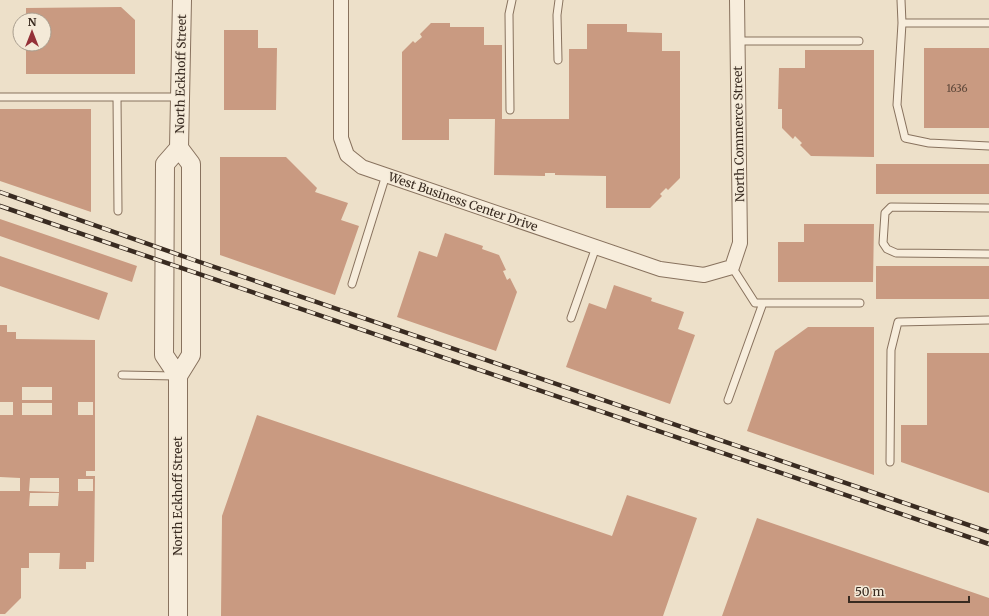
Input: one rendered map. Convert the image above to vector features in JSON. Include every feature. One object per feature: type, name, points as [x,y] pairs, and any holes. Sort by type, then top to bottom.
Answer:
[{"type":"street","name":"North Eckhoff Street","points":[[178,376],[164,355],[165,164],[179,148],[182,0]]},
{"type":"street","name":"West Business Center Drive","points":[[341,0],[341,138],[346,155],[362,167],[660,269],[704,275],[732,267]]},
{"type":"street","name":"North Commerce Street","points":[[732,267],[740,243],[738,0]]},
{"type":"street","name":"North Eckhoff Street","points":[[178,616],[178,376],[191,354],[192,164],[179,148]]},
{"type":"lane","points":[[510,110],[509,14],[512,0]]},
{"type":"lane","points":[[558,60],[557,15],[560,0]]},
{"type":"lane","points":[[901,0],[902,23],[897,105],[905,138],[929,143],[989,146]]},
{"type":"lane","points":[[902,23],[989,23]]},
{"type":"lane","points":[[738,41],[859,40]]},
{"type":"lane","points":[[0,97],[180,97]]},
{"type":"lane","points":[[117,97],[118,211]]},
{"type":"lane","points":[[352,284],[386,175]]},
{"type":"lane","points":[[989,208],[891,207],[885,213],[883,236],[883,243],[887,249],[896,253],[989,254]]},
{"type":"lane","points":[[571,318],[596,247]]},
{"type":"lane","points":[[732,267],[755,303],[860,303]]},
{"type":"lane","points":[[728,400],[763,303]]},
{"type":"lane","points":[[890,462],[891,350],[898,322],[989,320]]},
{"type":"lane","points":[[122,374],[178,376]]},
{"type":"building","points":[[121,7],[135,20],[135,74],[26,74],[26,52],[52,52],[52,12],[26,12],[26,8]]},
{"type":"building","points":[[431,23],[450,23],[450,27],[484,27],[484,45],[502,45],[502,119],[569,119],[569,49],[587,49],[587,24],[627,24],[627,32],[662,33],[662,51],[680,51],[680,178],[668,190],[666,188],[660,194],[662,196],[650,208],[606,208],[606,176],[555,175],[555,173],[545,173],[545,176],[494,175],[495,119],[449,119],[449,140],[402,140],[402,52],[413,41],[415,43],[422,37],[420,34]]},
{"type":"building","points":[[224,30],[258,30],[258,48],[277,48],[276,110],[224,110]]},
{"type":"building","points":[[924,48],[989,48],[989,128],[924,128]]},
{"type":"building","points":[[805,50],[874,50],[874,157],[811,156],[800,145],[802,143],[795,136],[793,139],[782,128],[782,109],[778,109],[779,68],[805,68]]},
{"type":"building","points":[[0,109],[91,109],[91,212],[0,181]]},
{"type":"building","points":[[220,157],[286,157],[317,188],[315,192],[348,203],[341,220],[359,226],[335,295],[220,255]]},
{"type":"building","points":[[876,164],[989,164],[989,194],[876,194]]},
{"type":"building","points":[[0,219],[137,266],[132,282],[0,236]]},
{"type":"building","points":[[804,224],[874,224],[873,282],[778,282],[778,242],[804,242]]},
{"type":"building","points":[[445,233],[483,246],[482,249],[499,255],[506,270],[503,271],[507,280],[510,278],[517,292],[496,351],[397,317],[419,251],[437,257]]},
{"type":"building","points":[[0,256],[108,293],[99,320],[0,286]]},
{"type":"building","points":[[876,266],[989,266],[989,299],[876,299]]},
{"type":"building","points":[[614,285],[652,298],[651,301],[684,312],[678,329],[695,335],[670,404],[566,367],[589,303],[606,309]]},
{"type":"building","points":[[0,325],[7,325],[7,332],[16,332],[16,339],[95,340],[95,471],[86,471],[86,476],[95,476],[94,562],[86,562],[86,569],[59,569],[60,553],[29,553],[29,568],[21,568],[21,598],[5,614],[0,614],[0,491],[20,491],[20,478],[0,477],[0,415],[13,415],[13,402],[0,402]],"holes":[[[22,387],[52,387],[52,400],[22,400]],[[78,402],[93,402],[93,415],[78,415]],[[22,403],[52,403],[52,415],[22,415]],[[30,478],[59,478],[59,492],[29,491]],[[78,479],[93,479],[93,491],[78,491]],[[30,493],[59,493],[58,506],[29,506]]]},
{"type":"building","points":[[808,327],[874,327],[874,475],[747,431],[775,351]]},
{"type":"building","points":[[927,353],[989,353],[989,493],[901,462],[901,425],[927,425]]},
{"type":"building","points":[[257,415],[612,536],[627,495],[697,518],[663,616],[221,616],[222,516]]},
{"type":"building","points":[[757,518],[989,598],[989,616],[722,616]]},
{"type":"railway","points":[[0,192],[191,259],[989,532]]},
{"type":"railway","points":[[0,206],[989,544]]}]
